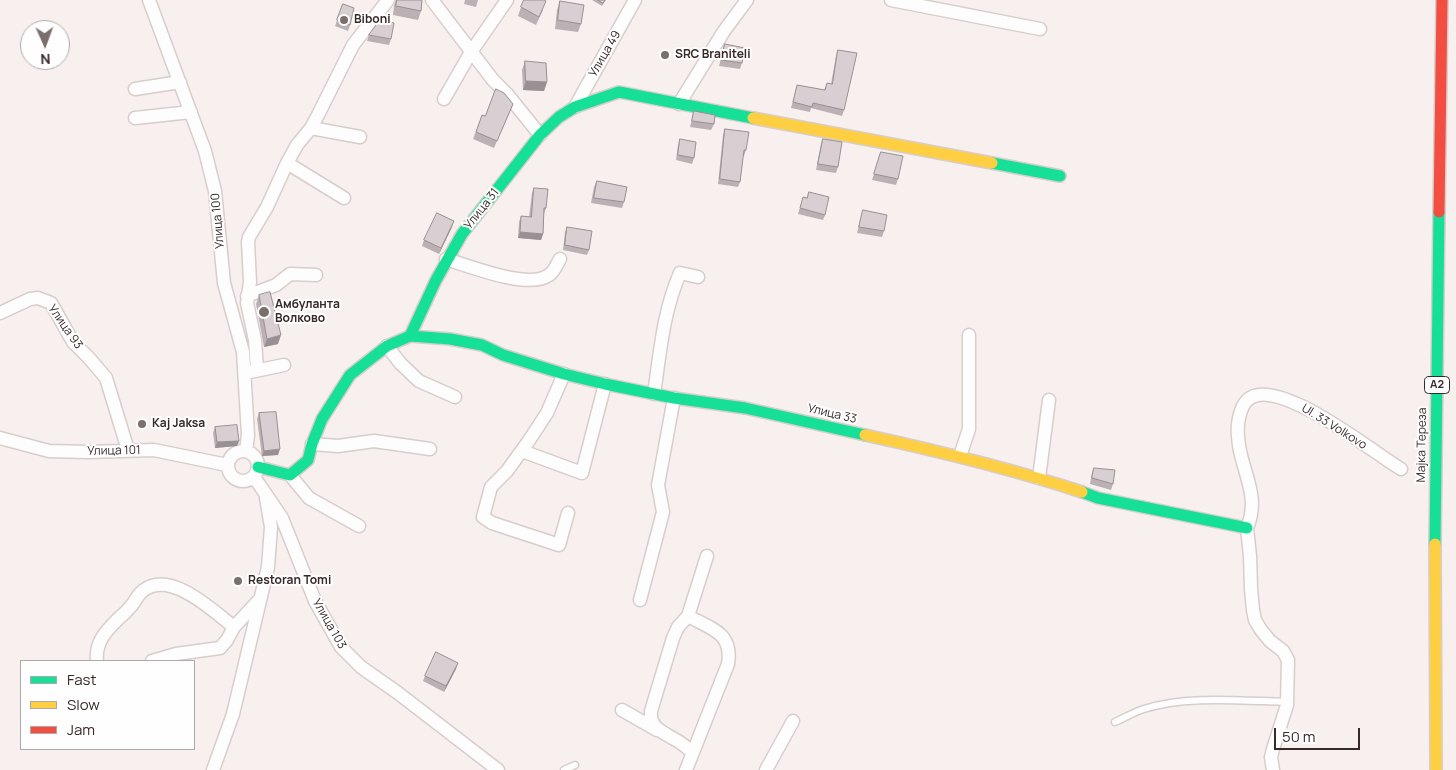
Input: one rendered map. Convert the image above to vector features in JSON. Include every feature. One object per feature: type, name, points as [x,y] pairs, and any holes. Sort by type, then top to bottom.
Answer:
[{"type":"main road","name":"Мајка Тереза","points":[[1436,770],[1435,540],[1442,0]]},
{"type":"main road","name":"Улица 31","points":[[410,336],[446,259],[462,234],[540,135],[559,117],[575,107],[619,92],[1060,176]]},
{"type":"main road","points":[[256,472],[290,475],[308,460],[322,419],[350,375],[387,346],[410,336]]},
{"type":"main road","name":"Улица 33","points":[[410,336],[450,339],[482,345],[503,355],[564,374],[605,384],[674,398],[745,408],[960,456],[1039,478],[1098,498],[1247,528]]},
{"type":"street","name":"Улица 100","points":[[149,0],[205,151],[215,191],[224,284],[243,352],[251,372],[246,451]]},
{"type":"street","points":[[284,366],[251,372],[256,340],[248,310],[247,296],[250,282],[248,242],[267,207],[287,163],[297,145],[311,128],[354,45],[388,0]]},
{"type":"street","points":[[432,0],[471,52],[540,135]]},
{"type":"street","points":[[444,99],[471,52],[507,0]]},
{"type":"street","name":"Улица 49","points":[[575,107],[635,0]]},
{"type":"street","points":[[679,104],[724,31],[747,0]]},
{"type":"street","points":[[891,0],[1040,29]]},
{"type":"street","points":[[135,89],[180,82]]},
{"type":"street","points":[[135,118],[191,112]]},
{"type":"street","points":[[311,128],[360,137]]},
{"type":"street","points":[[287,163],[344,198]]},
{"type":"street","points":[[446,259],[505,278],[536,281],[550,275],[560,259]]},
{"type":"street","points":[[247,296],[276,285],[290,274],[316,275]]},
{"type":"street","points":[[654,394],[663,324],[673,289],[680,274],[698,277]]},
{"type":"street","name":"Улица 93","points":[[0,313],[30,299],[38,298],[51,303],[73,342],[90,358],[106,378],[128,450]]},
{"type":"street","points":[[960,456],[969,429],[969,335]]},
{"type":"street","points":[[387,346],[400,363],[419,381],[455,397]]},
{"type":"street","points":[[564,374],[546,413],[522,451],[491,488],[483,517],[492,523],[559,545],[568,513]]},
{"type":"street","points":[[522,451],[582,473],[605,384]]},
{"type":"street","name":"Ul. 33 Volkovo","points":[[1273,770],[1271,757],[1284,718],[1287,702],[1288,660],[1287,655],[1270,641],[1261,630],[1252,610],[1247,528],[1252,517],[1253,501],[1240,446],[1238,423],[1244,403],[1259,395],[1270,395],[1295,403],[1332,424],[1401,469]]},
{"type":"street","points":[[640,600],[663,512],[658,485],[674,398]]},
{"type":"street","points":[[1039,478],[1049,400]]},
{"type":"street","name":"Улица 101","points":[[0,438],[49,451],[154,450],[227,465]]},
{"type":"street","points":[[312,444],[338,446],[374,441],[430,450]]},
{"type":"street","points":[[246,451],[255,457],[256,472],[244,481],[234,479],[230,475],[227,465],[232,455],[236,452],[246,451]]},
{"type":"street","name":"Улица 103","points":[[256,472],[266,494],[282,518],[315,601],[341,647],[360,668],[398,693],[498,770]]},
{"type":"street","points":[[290,475],[309,498],[359,526]]},
{"type":"street","points":[[213,770],[234,714],[268,567],[271,527],[266,494]]},
{"type":"street","points":[[657,730],[650,717],[650,711],[673,638],[678,627],[688,616],[707,556]]},
{"type":"street","points":[[97,660],[99,641],[105,632],[132,606],[138,595],[145,589],[155,585],[175,587],[194,597],[234,627]]},
{"type":"street","points":[[155,660],[176,654],[220,648],[234,627],[260,598]]},
{"type":"street","points":[[686,770],[728,664],[729,653],[727,642],[721,635],[688,616]]},
{"type":"street","points":[[622,710],[677,740],[692,752]]},
{"type":"street","points":[[766,770],[793,721]]},
{"type":"lane","points":[[1115,722],[1142,709],[1169,703],[1209,701],[1287,702]]},
{"type":"lane","points":[[564,770],[576,765]]},
{"type":"building","points":[[397,0],[422,0],[421,11],[396,6]]},
{"type":"building","points":[[524,0],[546,1],[539,17],[521,7]]},
{"type":"building","points":[[560,1],[584,5],[581,24],[558,20]]},
{"type":"building","name":"Biboni","points":[[343,4],[354,8],[350,25],[337,20]]},
{"type":"building","points":[[380,20],[394,23],[391,39],[369,35]]},
{"type":"building","points":[[725,44],[745,48],[742,63],[721,60]]},
{"type":"building","points":[[838,50],[857,53],[844,110],[813,103],[812,107],[793,102],[797,85],[825,90],[827,83],[832,84]]},
{"type":"building","points":[[525,61],[546,63],[547,82],[526,81]]},
{"type":"building","points":[[496,89],[504,93],[513,104],[497,141],[476,132],[482,115],[485,116]]},
{"type":"building","points":[[694,111],[715,115],[714,124],[692,121]]},
{"type":"building","points":[[725,129],[749,132],[746,150],[744,150],[740,182],[720,179]]},
{"type":"building","points":[[680,139],[696,142],[694,158],[678,155]]},
{"type":"building","points":[[823,139],[842,142],[838,167],[818,164]]},
{"type":"building","points":[[881,152],[903,156],[898,179],[874,174]]},
{"type":"building","points":[[597,181],[627,187],[624,202],[594,198]]},
{"type":"building","points":[[534,188],[548,189],[546,208],[544,208],[543,234],[520,232],[521,216],[531,217]]},
{"type":"building","points":[[809,192],[829,197],[825,215],[800,208],[803,197],[807,198]]},
{"type":"building","points":[[863,210],[887,215],[884,231],[859,227]]},
{"type":"building","points":[[437,213],[454,221],[441,248],[424,240]]},
{"type":"building","points":[[567,227],[592,231],[589,250],[565,245]]},
{"type":"building","points":[[270,292],[281,335],[267,339],[259,295]]},
{"type":"building","points":[[276,412],[280,449],[264,451],[259,413]]},
{"type":"building","points":[[237,425],[239,441],[217,442],[215,427]]},
{"type":"building","points":[[1094,468],[1115,470],[1113,484],[1092,478]]},
{"type":"building","points":[[436,652],[458,663],[446,686],[425,676]]},
{"type":"traffic: fast","points":[[258,467],[290,475],[308,460],[322,419],[350,375],[387,346],[410,336],[436,280],[462,234],[540,135],[559,117],[575,107],[619,92],[753,118]]},
{"type":"traffic: fast","points":[[992,163],[1060,176]]},
{"type":"traffic: fast","points":[[1435,544],[1439,212]]},
{"type":"traffic: fast","points":[[410,336],[450,339],[482,345],[503,355],[564,374],[605,384],[674,398],[745,408],[865,435]]},
{"type":"traffic: fast","points":[[1082,492],[1098,498],[1247,528]]},
{"type":"traffic: slow","points":[[753,118],[992,163]]},
{"type":"traffic: slow","points":[[865,435],[974,460],[1082,492]]},
{"type":"traffic: slow","points":[[1435,544],[1436,770]]},
{"type":"traffic: jam","points":[[1439,212],[1442,0]]},
{"type":"place","name":"Biboni","points":[[344,20]]},
{"type":"place","name":"SRC Braniteli","points":[[665,55]]},
{"type":"place","name":"Амбуланта Волково","points":[[264,312]]},
{"type":"place","name":"Kaj Jaksa","points":[[142,424]]},
{"type":"place","name":"Restoran Tomi","points":[[238,581]]}]
